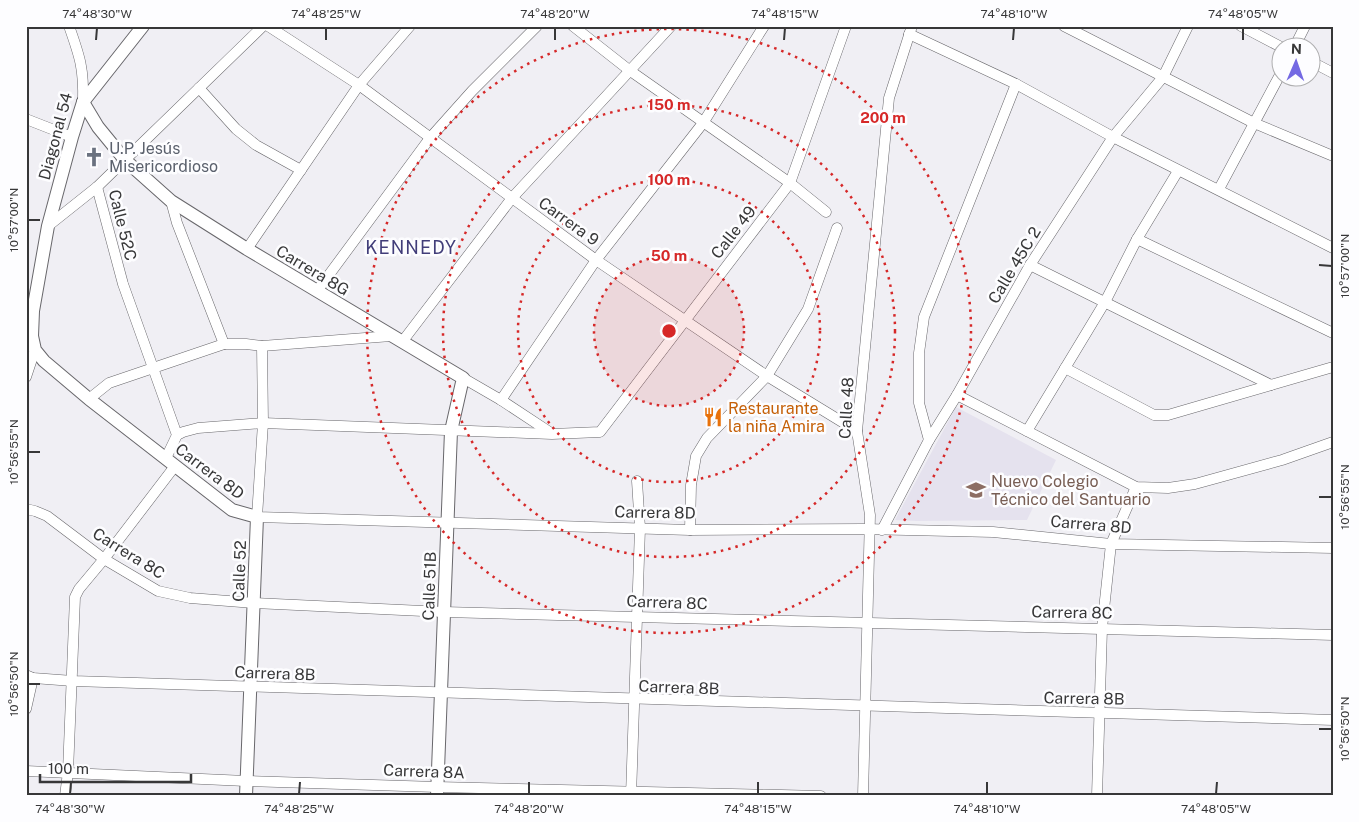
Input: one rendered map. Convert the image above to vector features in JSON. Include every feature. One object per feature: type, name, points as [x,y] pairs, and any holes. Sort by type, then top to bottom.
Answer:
[{"type":"street","name":"Diagonal 54","points":[[26,377],[35,350],[30,310],[48,226],[83,102],[81,60],[68,26]]},
{"type":"street","points":[[83,102],[143,26]]},
{"type":"street","name":"Calle 52C","points":[[177,436],[123,284],[96,188],[263,26]]},
{"type":"street","name":"Carrera 9","points":[[268,26],[359,85],[596,260],[767,376],[857,432]]},
{"type":"street","points":[[247,249],[359,85],[410,26]]},
{"type":"street","points":[[317,291],[430,138],[472,91],[537,26]]},
{"type":"street","points":[[573,26],[629,70],[790,183],[826,212]]},
{"type":"street","points":[[402,342],[512,198],[671,26]]},
{"type":"street","points":[[501,400],[596,260],[704,123],[764,26]]},
{"type":"street","name":"Calle 49","points":[[552,434],[600,432],[790,183],[846,26]]},
{"type":"street","points":[[1064,26],[1254,122],[1333,156]]},
{"type":"street","name":"Calle 45C 2","points":[[882,530],[929,440],[957,395],[1030,265],[1113,137],[1163,77],[1188,26]]},
{"type":"street","points":[[1241,26],[1272,42]]},
{"type":"street","points":[[1299,38],[1305,26]]},
{"type":"street","points":[[911,30],[1178,171],[1219,189],[1333,248]]},
{"type":"street","name":"Calle 48","points":[[863,796],[870,515],[857,432],[889,98],[911,30]]},
{"type":"street","points":[[929,440],[919,403],[919,353],[924,317],[1016,84]]},
{"type":"street","points":[[199,88],[236,129],[256,145],[301,170]]},
{"type":"street","points":[[1219,189],[1273,88]]},
{"type":"street","name":"Carrera 8G","points":[[83,102],[98,127],[125,160],[171,201],[391,336],[501,400],[552,434]]},
{"type":"street","points":[[26,119],[72,137]]},
{"type":"street","points":[[1027,431],[1105,302],[1138,239],[1178,171]]},
{"type":"street","points":[[48,226],[96,188]]},
{"type":"street","points":[[171,201],[177,223],[224,344]]},
{"type":"street","points":[[690,530],[690,485],[696,456],[707,438],[767,376],[808,309],[837,228]]},
{"type":"street","points":[[1138,239],[1333,334]]},
{"type":"street","points":[[1030,265],[1270,385]]},
{"type":"street","points":[[89,399],[109,383],[224,344],[262,346],[391,336]]},
{"type":"street","name":"Calle 52","points":[[246,796],[256,517],[263,423],[262,346]]},
{"type":"street","name":"Carrera 8D","points":[[35,350],[44,362],[89,399],[232,510],[256,517],[690,530],[993,532],[1112,544],[1333,548]]},
{"type":"street","points":[[1065,368],[1154,415],[1168,415],[1333,367]]},
{"type":"street","name":"Calle 51B","points":[[437,791],[451,431],[463,378]]},
{"type":"street","points":[[957,395],[1136,487],[1168,488],[1195,484],[1282,460],[1333,442]]},
{"type":"street","points":[[65,796],[68,772],[76,597],[79,589],[104,559],[170,462],[177,436],[198,428],[263,423],[552,434]]},
{"type":"street","points":[[631,793],[640,528],[636,481]]},
{"type":"street","points":[[1097,796],[1102,628],[1112,544],[1136,487]]},
{"type":"street","name":"Carrera 8C","points":[[26,509],[47,516],[104,559],[158,591],[190,598],[444,612],[636,615],[867,623],[1333,634]]},
{"type":"street","points":[[26,708],[30,676]]},
{"type":"street","name":"Carrera 8B","points":[[30,676],[72,681],[440,694],[866,708],[1333,720]]},
{"type":"street","name":"Carrera 8A","points":[[26,771],[437,791],[821,796]]},
{"type":"shaded area","name":"Nuevo Colegio Técnico del Santuario","points":[[956,407],[1056,460],[1027,520],[895,520]]},
{"type":"place","name":"U.P. Jesús Misericordioso","points":[[94,157]]},
{"type":"place","name":"Restaurante la niña Amira","points":[[713,417]]},
{"type":"place","name":"Nuevo Colegio Técnico del Santuario","points":[[976,490]]},
{"type":"district","name":"KENNEDY","points":[[411,248]]}]
